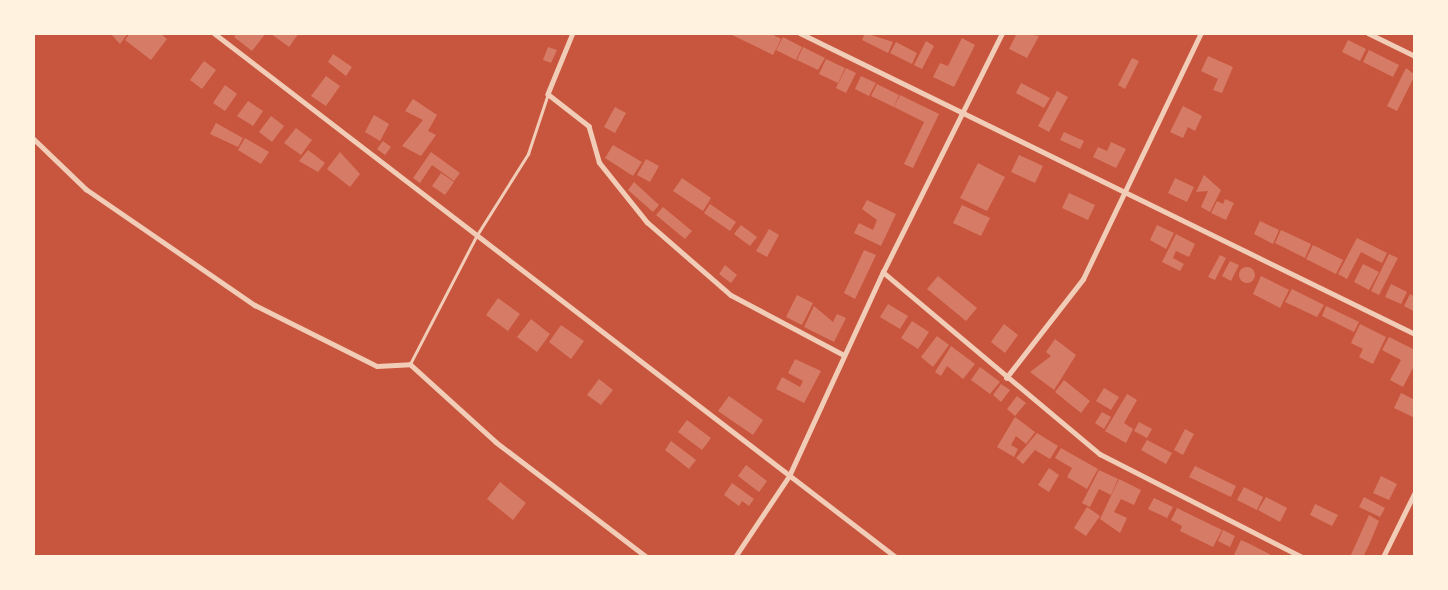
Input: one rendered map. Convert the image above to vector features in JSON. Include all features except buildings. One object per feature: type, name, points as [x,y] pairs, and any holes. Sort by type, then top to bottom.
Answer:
[{"type":"street","points":[[214,33],[896,557]]},
{"type":"street","points":[[573,33],[548,94],[589,126],[599,162],[647,222],[731,295],[844,355]]},
{"type":"street","points":[[800,33],[1415,334]]},
{"type":"street","points":[[735,557],[789,476],[883,272],[1002,33]]},
{"type":"street","points":[[1005,378],[1083,279],[1201,33]]},
{"type":"street","points":[[1368,33],[1415,56]]},
{"type":"street","points":[[33,138],[86,189],[255,305],[377,366],[410,364],[496,442],[647,557]]},
{"type":"street","points":[[883,272],[1005,378],[1100,454],[1302,557]]},
{"type":"street","points":[[1383,557],[1415,492]]},
{"type":"lane","points":[[410,364],[477,236],[527,154],[548,94]]}]
